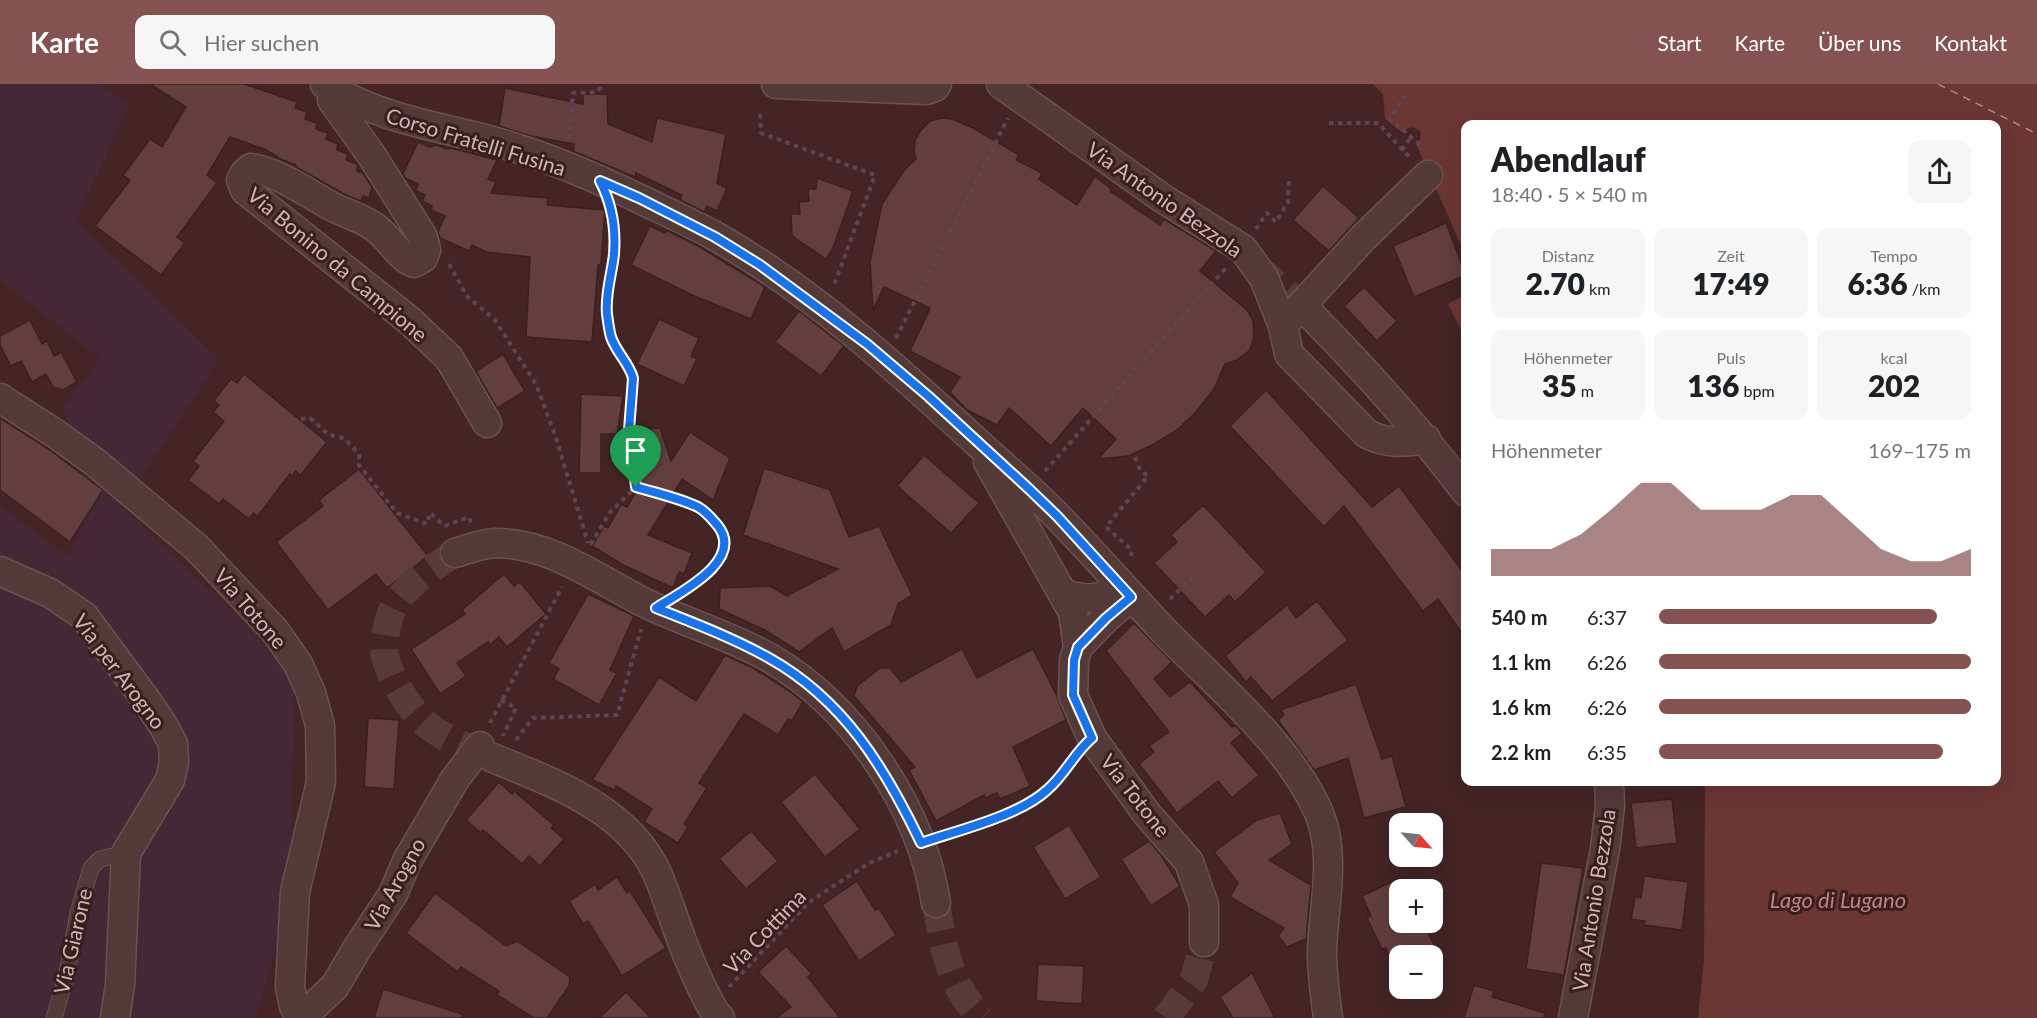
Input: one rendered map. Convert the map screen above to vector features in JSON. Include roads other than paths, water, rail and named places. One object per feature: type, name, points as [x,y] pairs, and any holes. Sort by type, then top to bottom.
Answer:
[{"type":"street","points":[[776,84],[926,90],[937,84]]},
{"type":"street","name":"Via Antonio Bezzola","points":[[1001,84],[1162,198],[1243,249],[1264,278],[1283,326],[1284,339],[1290,354],[1367,434],[1382,441],[1394,443],[1425,439]]},
{"type":"street","name":"Corso Fratelli Fusina","points":[[332,86],[359,104],[387,114],[512,147],[566,166],[639,198],[715,237],[760,265],[822,309],[885,359],[1029,489],[1057,516],[1123,589],[1278,747],[1306,789],[1320,815],[1327,843],[1328,870],[1322,954],[1328,1018]]},
{"type":"street","name":"Via Bonino da Campione","points":[[332,86],[332,100],[372,156],[423,237],[426,250],[423,258],[414,263],[405,260],[391,242],[373,226],[334,208],[266,170],[251,168],[245,173],[242,180],[245,190],[410,321],[450,358],[487,423]]},
{"type":"street","points":[[1283,326],[1387,214],[1428,175]]},
{"type":"street","points":[[1309,313],[1379,386],[1425,439],[1461,486]]},
{"type":"street","name":"Via Totone","points":[[0,398],[56,434],[96,464],[197,548],[275,631],[298,664],[311,693],[320,725],[321,782],[295,892],[290,987],[294,1006],[300,1018]]},
{"type":"street","name":"Via Totone","points":[[979,444],[1073,612],[1078,647],[1074,660],[1073,695],[1092,738],[1147,814],[1189,862],[1204,904],[1204,942]]},
{"type":"street","points":[[468,549],[495,543],[545,552],[567,560],[656,608],[742,644],[771,659],[811,687],[843,717],[869,748],[888,779],[928,861],[936,903]]},
{"type":"street","name":"Via per Arogno","points":[[0,572],[50,593],[84,616],[149,704],[173,744],[174,762],[170,780],[126,853],[120,985],[116,1018]]},
{"type":"street","points":[[1063,594],[1094,599],[1123,589]]},
{"type":"street","points":[[1078,647],[1106,618],[1123,589]]},
{"type":"street","name":"Via Arogno","points":[[305,1018],[335,986],[393,894],[407,861],[449,789],[492,755],[545,779],[602,810],[639,844],[656,871],[686,953],[714,1011],[720,1018]]},
{"type":"street","name":"Via Antonio Bezzola","points":[[1573,1018],[1605,849],[1610,806],[1609,786]]},
{"type":"lane","name":"Via Giarone","points":[[54,1018],[67,973],[78,913],[91,868],[100,859],[126,853]]},
{"type":"water","name":"Lago di Lugano","points":[[1373,84],[2037,84],[2037,1018],[1698,1018],[1704,960],[1705,786],[2001,786],[2001,120],[1461,120],[1461,245],[1416,144],[1420,140],[1421,132],[1411,128],[1403,133],[1385,119],[1383,94]]},
{"type":"water","points":[[1461,297],[1461,330],[1448,304]]},
{"type":"tunnel","points":[[1254,265],[1309,313]]},
{"type":"tunnel","points":[[455,553],[415,581],[396,603],[386,631],[384,647],[386,660],[401,693],[424,722],[448,738],[493,758]]},
{"type":"tunnel","points":[[936,903],[945,950],[955,980],[962,994],[983,1018]]},
{"type":"tunnel","points":[[1166,1018],[1194,980],[1204,942]]}]
